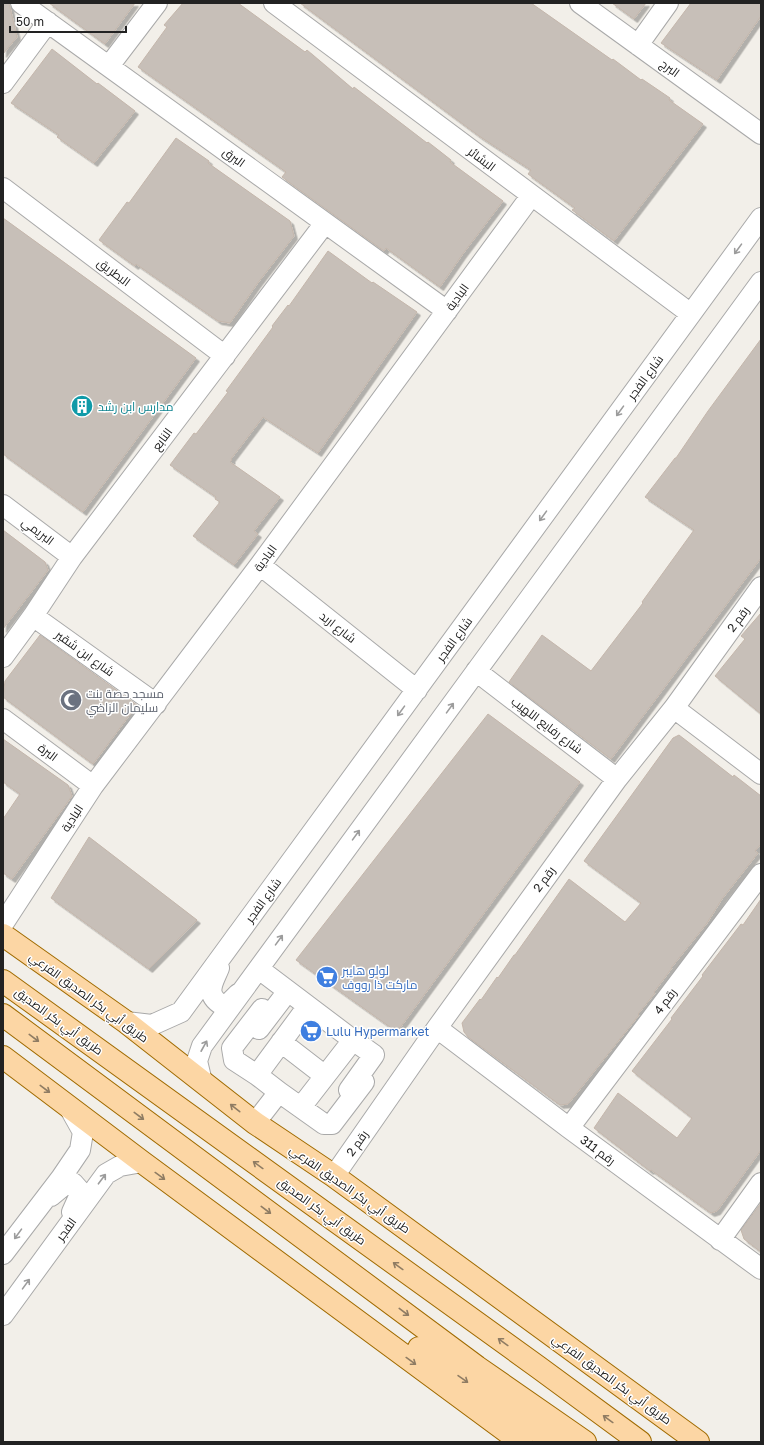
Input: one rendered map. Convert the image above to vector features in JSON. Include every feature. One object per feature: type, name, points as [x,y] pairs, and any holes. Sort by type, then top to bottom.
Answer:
[{"type":"main road","name":"طريق أبي بكر الصديق الفرعي","points":[[3,935],[126,1022],[255,1123],[334,1176],[698,1442]]},
{"type":"main road","points":[[3,948],[126,1022]]},
{"type":"main road","name":"طريق أبي بكر الصديق","points":[[3,981],[640,1442]]},
{"type":"main road","points":[[3,1015],[471,1362],[585,1442]]},
{"type":"main road","points":[[3,1057],[142,1162],[521,1442]]},
{"type":"main road","points":[[265,1253],[405,1338],[553,1442]]},
{"type":"main road","points":[[443,1256],[674,1442]]},
{"type":"street","name":"البرق","points":[[21,3],[447,310]]},
{"type":"street","points":[[109,66],[156,3]]},
{"type":"street","name":"البشائر","points":[[274,3],[691,314]]},
{"type":"street","name":"البرج","points":[[580,3],[761,134]]},
{"type":"street","points":[[638,45],[668,3]]},
{"type":"street","points":[[3,83],[48,22]]},
{"type":"street","name":"البطريق","points":[[3,188],[225,356]]},
{"type":"street","name":"البادية","points":[[3,924],[93,786],[260,565],[531,196]]},
{"type":"street","name":"شارع الفجر","points":[[126,1022],[152,1026],[181,1012],[761,218]]},
{"type":"street","name":"النابع","points":[[3,657],[33,616],[72,557],[325,223]]},
{"type":"street","points":[[202,1082],[197,1061],[202,1046],[761,282]]},
{"type":"street","name":"البريمي","points":[[3,505],[72,557]]},
{"type":"street","name":"شارع اربد","points":[[260,565],[416,690]]},
{"type":"street","name":"رقم 2","points":[[334,1176],[437,1028],[617,779],[674,708],[761,587]]},
{"type":"street","name":"شارع ابن شقير","points":[[33,616],[156,704]]},
{"type":"street","name":"شارع رفايع اللهيب","points":[[476,672],[617,779]]},
{"type":"street","points":[[674,708],[761,774]]},
{"type":"street","name":"البرة","points":[[3,719],[93,786]]},
{"type":"street","name":"رقم 4","points":[[569,1128],[761,874]]},
{"type":"street","points":[[230,944],[211,986],[211,994],[216,1001],[222,1005],[229,1003],[255,973]]},
{"type":"street","points":[[255,973],[288,991],[374,1055],[337,1106]]},
{"type":"street","points":[[249,1042],[288,991]]},
{"type":"street","points":[[257,1075],[308,1006]]},
{"type":"street","points":[[262,1009],[232,1048],[234,1060],[324,1124],[332,1124],[364,1082]]},
{"type":"street","name":"رقم 311","points":[[437,1028],[569,1128],[761,1269]]},
{"type":"street","points":[[301,1107],[353,1040]]},
{"type":"street","points":[[281,1042],[325,1076]]},
{"type":"street","points":[[255,1123],[279,1092]]},
{"type":"street","points":[[3,1254],[61,1178],[80,1150],[83,1132],[69,1107]]},
{"type":"street","name":"الفجر","points":[[3,1315],[106,1174],[120,1166],[142,1162]]},
{"type":"street","points":[[36,1210],[63,1186],[73,1183],[81,1192],[65,1230]]},
{"type":"street","points":[[720,1240],[761,1183]]},
{"type":"building","points":[[3,3],[9,3],[17,37],[3,54]]},
{"type":"building","points":[[49,3],[135,3],[105,44]]},
{"type":"building","points":[[183,3],[238,3],[305,52],[307,50],[353,89],[354,87],[427,143],[428,142],[451,160],[450,162],[503,201],[440,287],[386,248],[384,251],[301,191],[282,177],[286,172],[138,67],[167,27],[164,25]]},
{"type":"building","points":[[300,3],[531,3],[641,80],[642,79],[670,98],[669,100],[703,124],[614,241],[572,210],[575,208],[528,174],[531,170],[479,136]]},
{"type":"building","points":[[612,3],[646,3],[634,19]]},
{"type":"building","points":[[691,3],[761,3],[761,16],[717,80],[661,43]]},
{"type":"building","points":[[52,49],[135,111],[94,163],[57,137],[59,135],[11,103]]},
{"type":"building","points":[[176,138],[209,161],[208,163],[290,221],[294,236],[257,284],[230,323],[218,321],[136,264],[135,266],[99,240],[127,202],[129,203]]},
{"type":"building","name":"مدارس ابن رشد","points":[[3,218],[196,358],[83,512],[3,454]]},
{"type":"building","points":[[328,251],[372,283],[373,282],[417,312],[318,453],[263,417],[231,459],[232,460],[230,462],[280,497],[254,531],[258,534],[234,565],[193,536],[220,502],[215,499],[216,497],[170,465],[228,392],[226,391],[273,327],[272,326],[288,305],[289,306]]},
{"type":"building","points":[[761,339],[761,558],[611,759],[509,682],[542,635],[591,671],[643,603],[642,602],[694,530],[645,497],[676,458],[708,411]]},
{"type":"building","points":[[3,530],[45,562],[48,570],[3,629]]},
{"type":"building","points":[[761,613],[761,714],[715,676],[745,639],[741,636]]},
{"type":"building","name":"مسجد حصة بنت سليمان الزاضي","points":[[40,635],[137,705],[93,764],[3,697],[5,681]]},
{"type":"building","points":[[488,714],[580,782],[397,1032],[296,960]]},
{"type":"building","points":[[679,735],[733,777],[734,775],[761,796],[761,844],[755,851],[758,853],[722,899],[707,923],[671,968],[654,992],[655,993],[638,1014],[639,1015],[568,1104],[560,1105],[468,1037],[464,1032],[462,1023],[497,977],[498,978],[569,879],[625,922],[641,903],[584,861],[673,738]]},
{"type":"building","points":[[3,739],[68,785],[72,796],[12,879],[3,873],[3,819],[20,794],[3,782]]},
{"type":"building","points":[[89,837],[197,920],[149,969],[51,898]]},
{"type":"building","points":[[761,899],[761,1150],[717,1211],[711,1213],[651,1170],[650,1171],[594,1128],[618,1093],[677,1138],[692,1118],[632,1071],[672,1019],[671,1018],[703,976],[702,975],[741,924],[743,925]]},
{"type":"building","points":[[761,1203],[761,1252],[744,1239],[741,1230]]},
{"type":"place","name":"مدارس ابن رشد","points":[[82,406]]},
{"type":"place","name":"مسجد حصة بنت سليمان الزاضي","points":[[71,700]]},
{"type":"place","name":"لولو هايبر ماركت ذا رووف","points":[[327,977]]},
{"type":"place","name":"Lulu Hypermarket","points":[[311,1031]]}]
